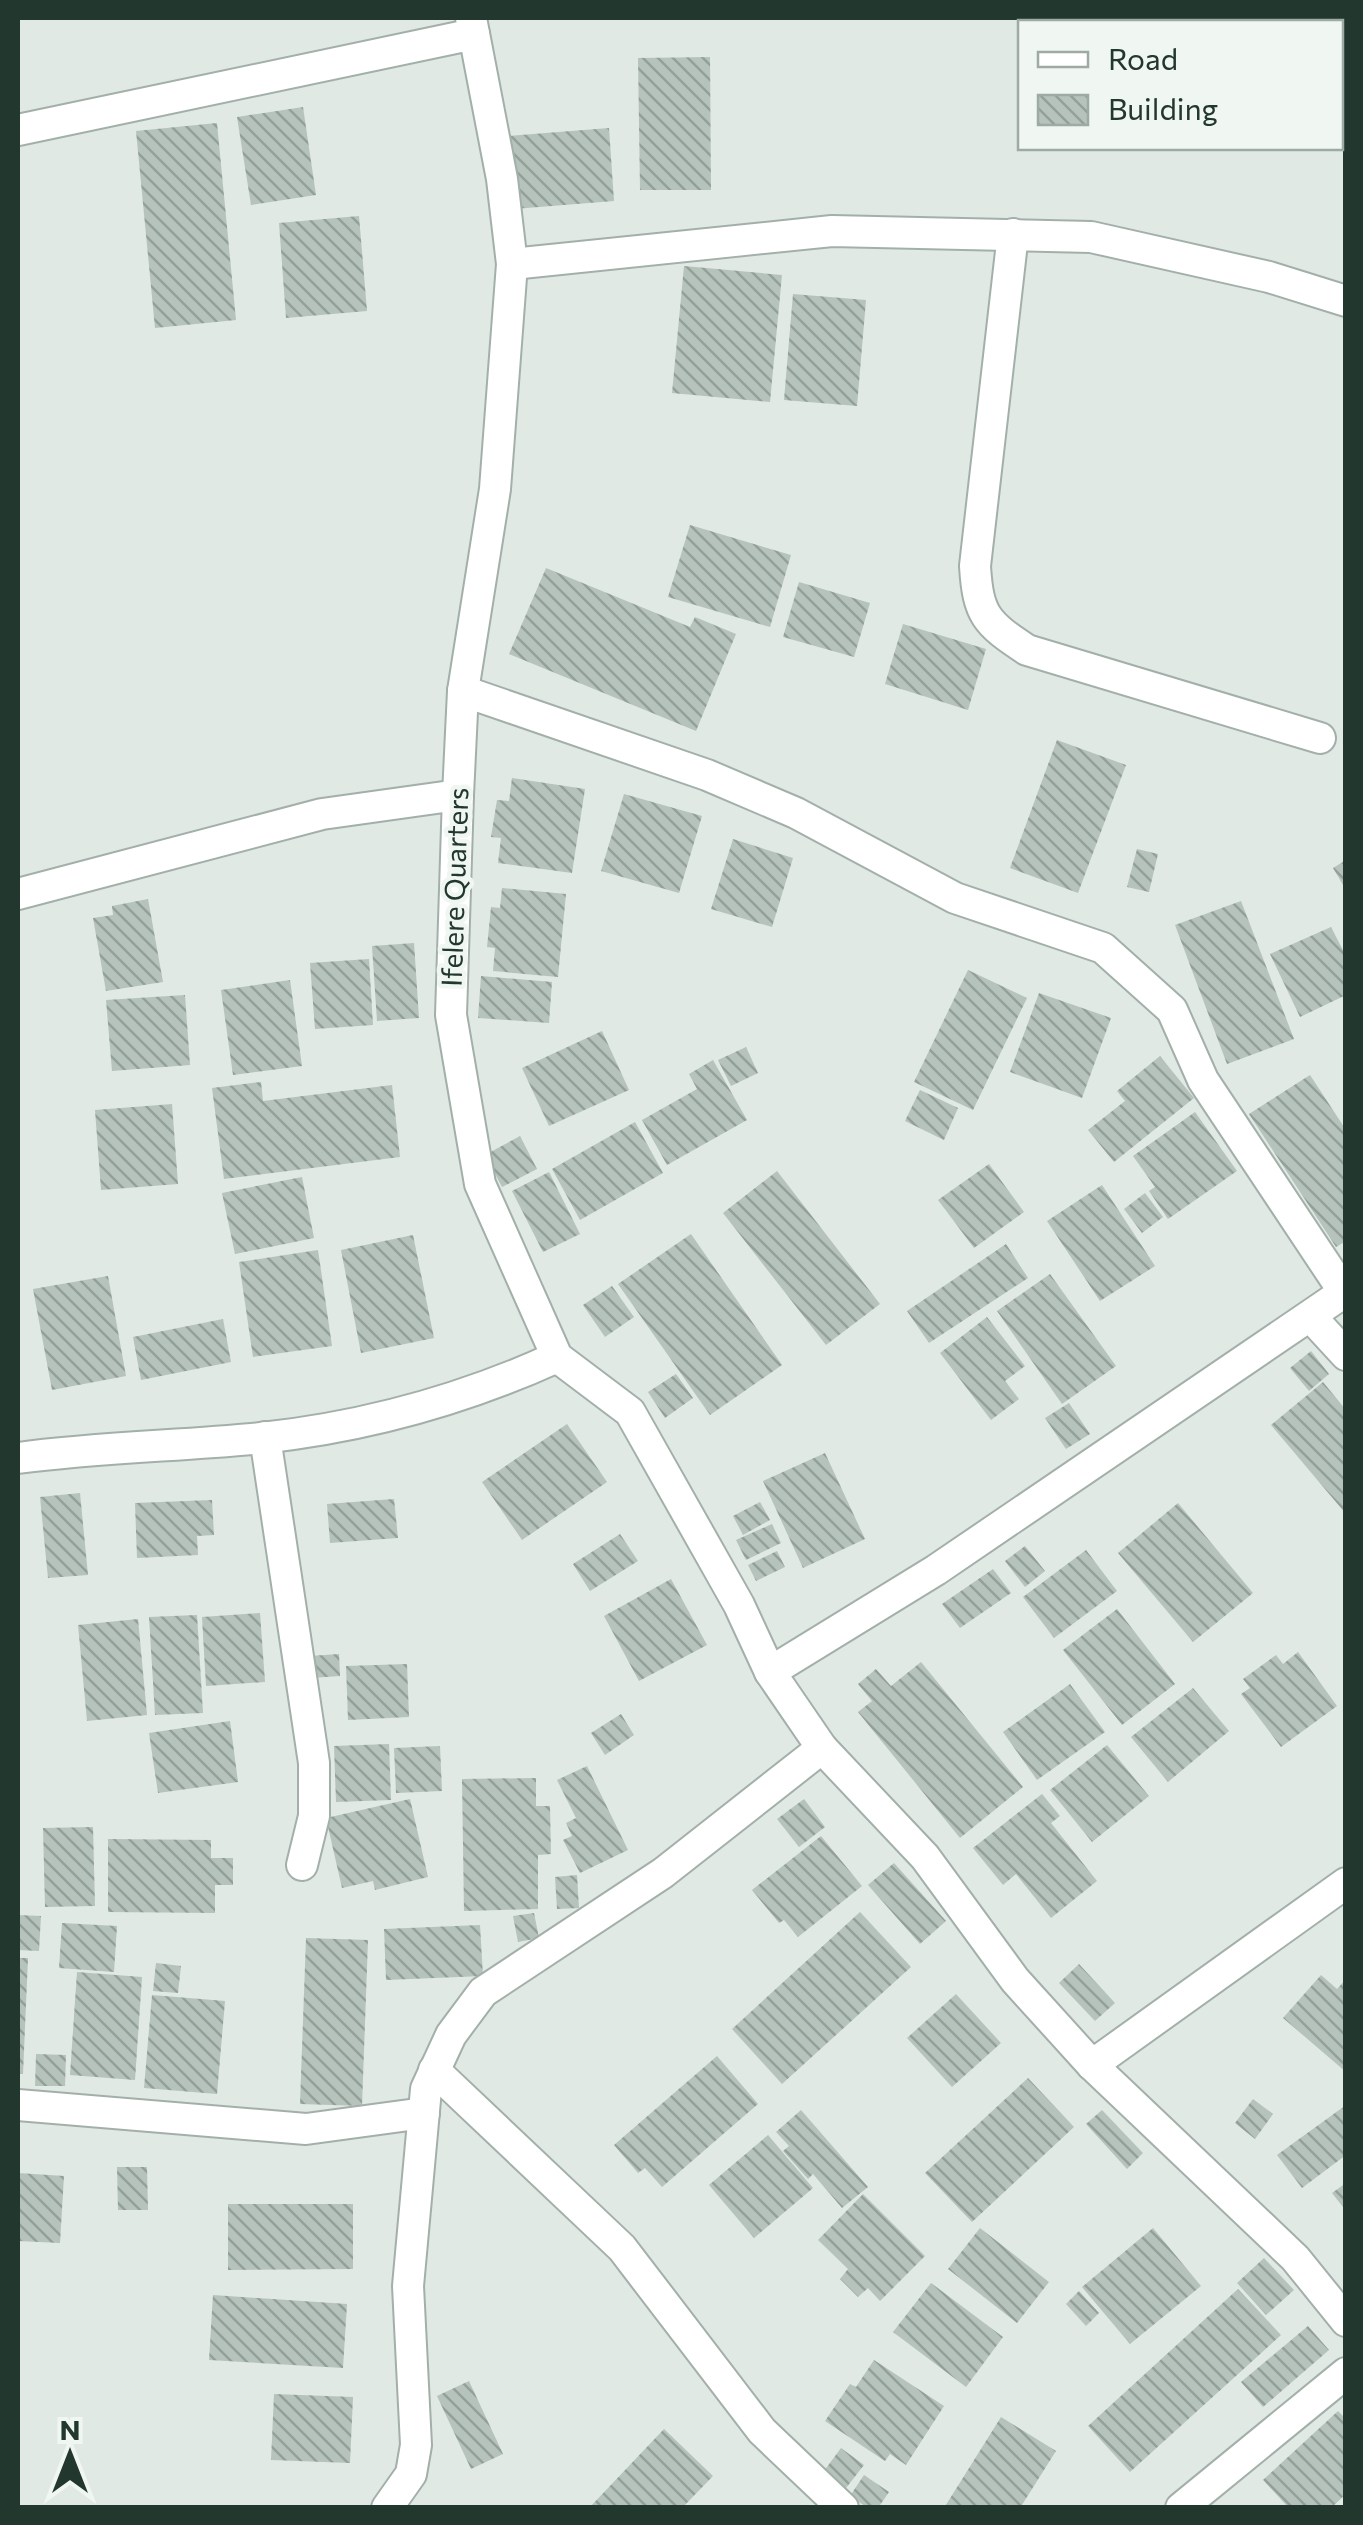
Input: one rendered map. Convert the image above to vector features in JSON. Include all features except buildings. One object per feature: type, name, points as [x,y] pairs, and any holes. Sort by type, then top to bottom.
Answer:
[{"type":"street","points":[[18,130],[472,26]]},
{"type":"street","name":"Ifelere Quarters","points":[[472,26],[502,179],[512,264],[495,489],[464,691],[451,1015],[480,1184],[530,1288],[557,1357]]},
{"type":"street","points":[[512,264],[832,231],[1091,237],[1269,277],[1346,301]]},
{"type":"street","points":[[1013,234],[975,566],[977,599],[990,625],[1026,650],[1320,738]]},
{"type":"street","points":[[464,691],[707,775],[796,813],[955,898],[1104,948],[1172,1010],[1203,1080],[1345,1292],[936,1570],[770,1672]]},
{"type":"street","points":[[18,894],[305,818],[458,794]]},
{"type":"street","points":[[1311,1317],[1346,1355]]},
{"type":"street","points":[[18,1458],[90,1448],[264,1438],[391,1414],[486,1389],[557,1357],[630,1412],[739,1605],[770,1672],[822,1748],[925,1857],[1015,1980],[1092,2065],[1295,2258],[1346,2322]]},
{"type":"street","points":[[264,1438],[314,1763],[314,1816],[302,1865]]},
{"type":"street","points":[[387,2508],[411,2474],[416,2444],[408,2286],[424,2113],[434,2070],[451,2035],[482,1992],[664,1873],[822,1748]]},
{"type":"street","points":[[1092,2065],[1346,1884]]},
{"type":"street","points":[[434,2070],[622,2248],[762,2431],[843,2508]]},
{"type":"street","points":[[18,2105],[306,2129],[424,2113]]},
{"type":"street","points":[[1180,2508],[1346,2373]]}]
